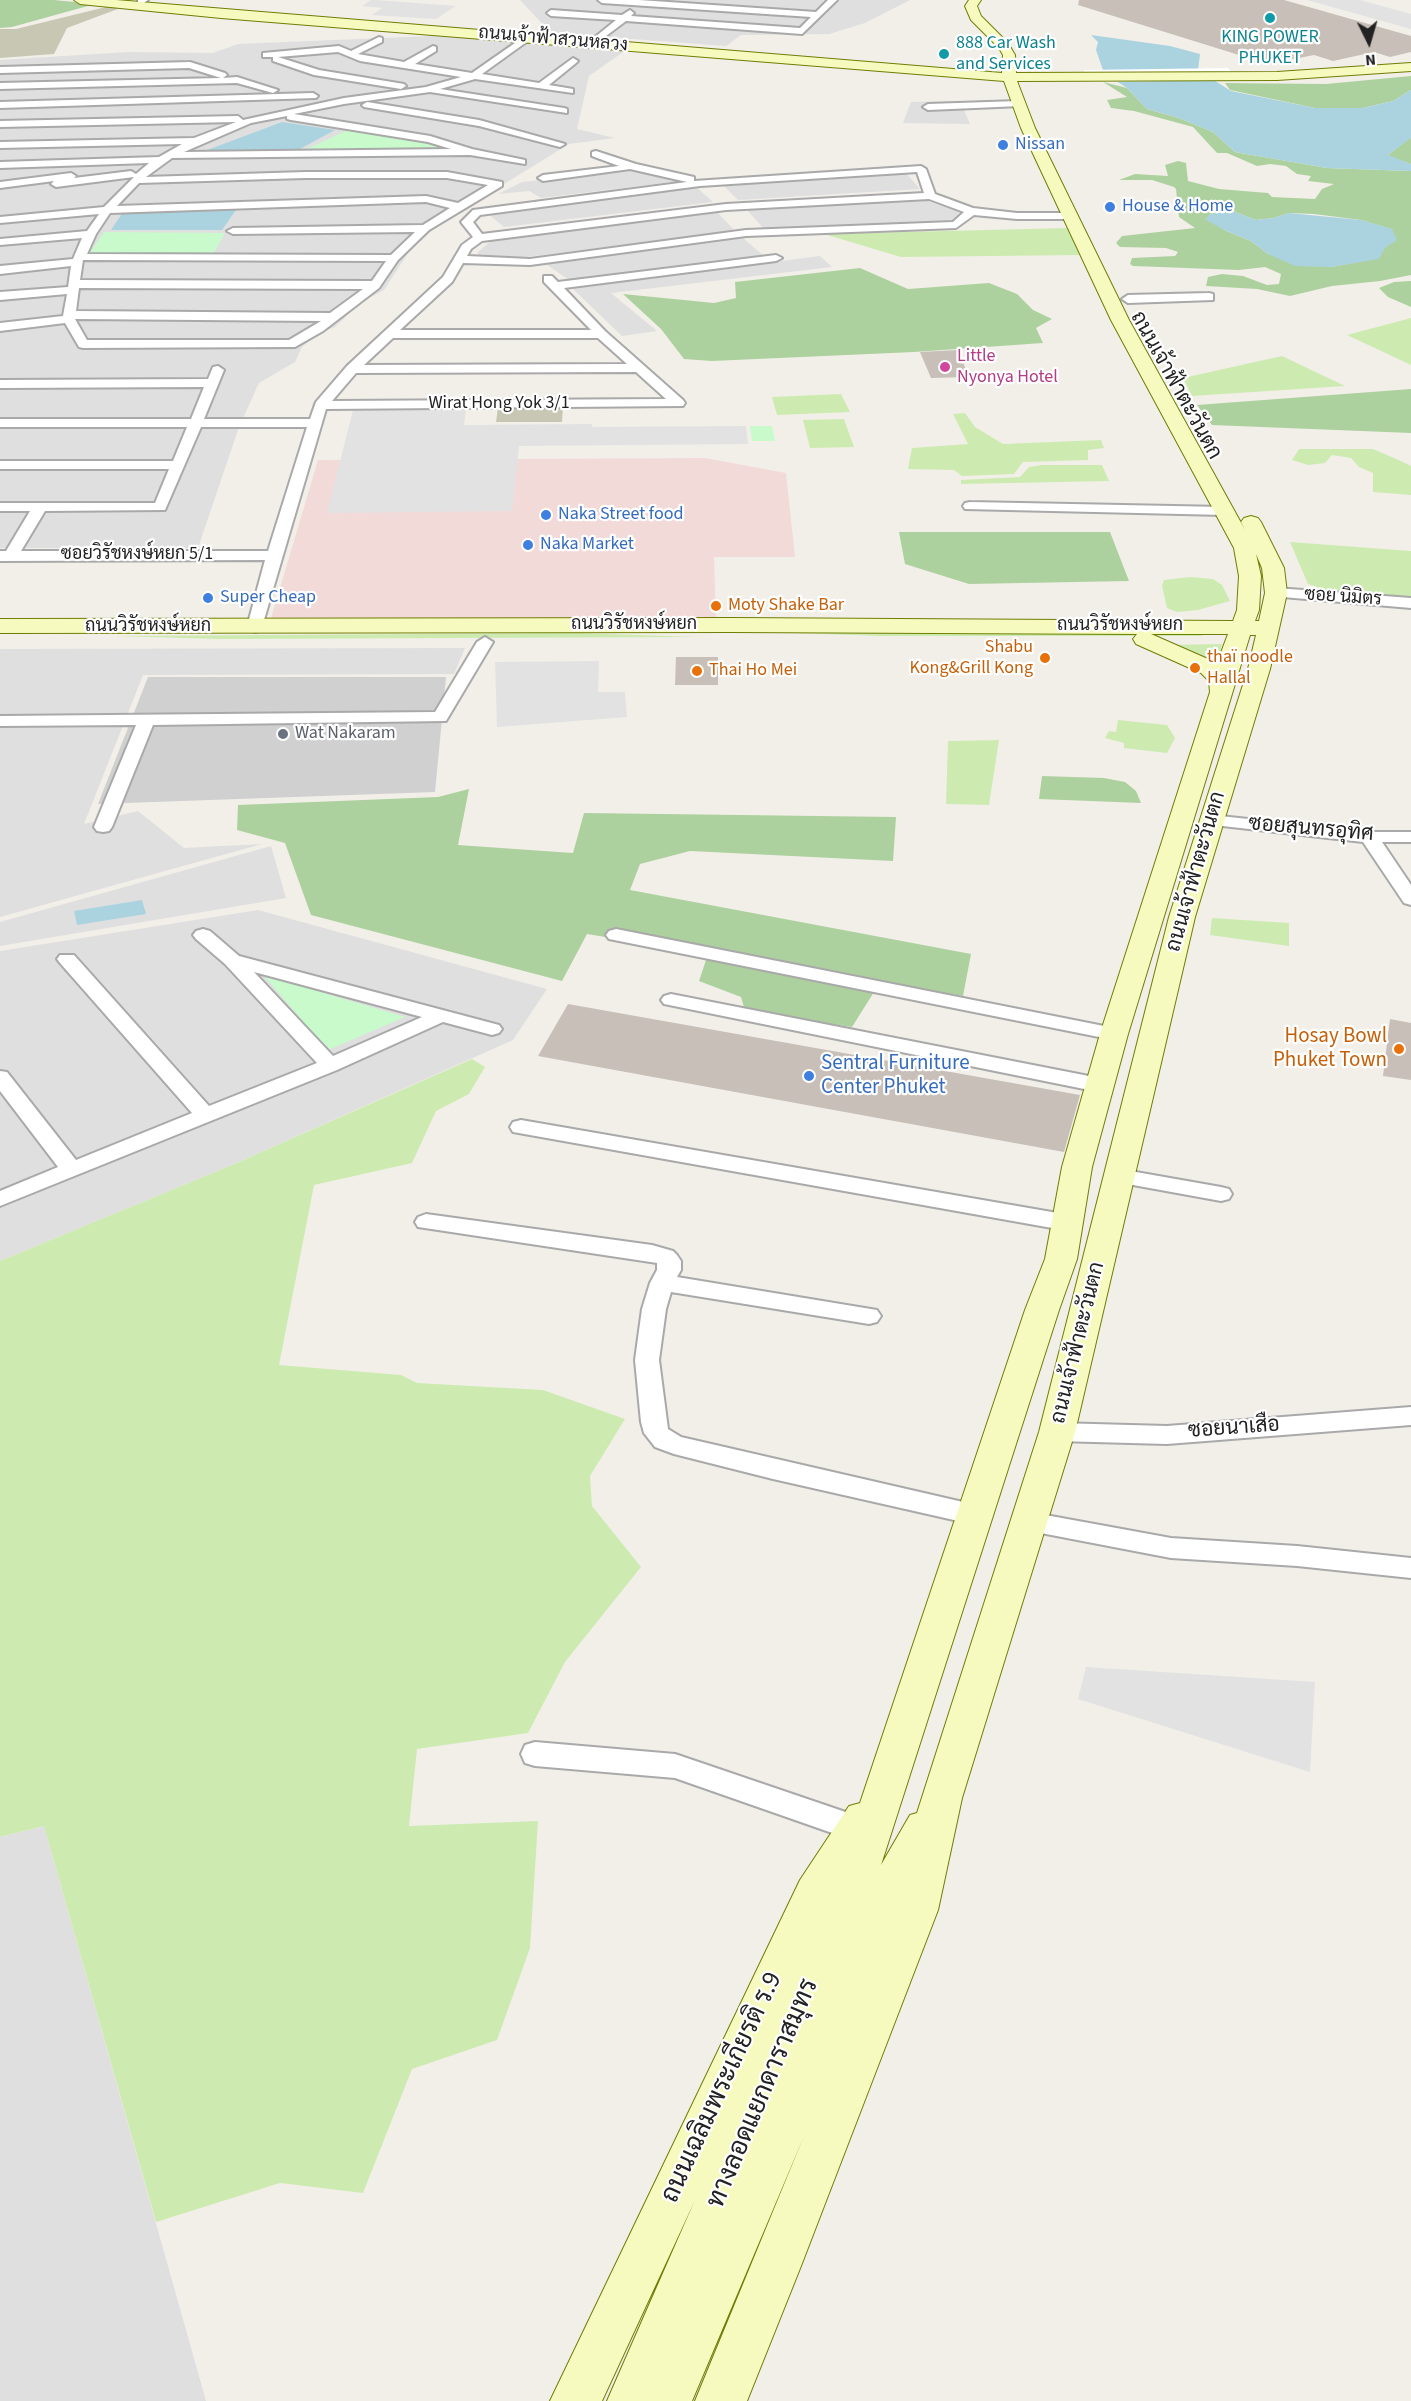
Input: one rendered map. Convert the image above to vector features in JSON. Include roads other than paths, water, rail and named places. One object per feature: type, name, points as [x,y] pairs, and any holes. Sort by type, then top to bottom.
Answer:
[{"type":"main road","name":"ถนนเจ้าฟ้าสวนหลวง","points":[[80,0],[598,39],[1009,75]]},
{"type":"main road","name":"ถนนเจ้าฟ้าสวนหลวง","points":[[124,0],[528,38],[1009,75],[1027,72],[1086,76],[1233,74]]},
{"type":"main road","name":"ถนนเจ้าฟ้าตะวันตก","points":[[941,1798],[1057,1432],[1182,917],[1259,669],[1276,593],[1273,568],[1232,507],[1120,320],[1043,162],[1018,104],[1009,75],[1009,55],[1004,46],[975,17],[971,6],[975,0]]},
{"type":"main road","points":[[990,15],[1010,34]]},
{"type":"main road","points":[[1233,74],[1333,68],[1411,60]]},
{"type":"main road","points":[[1233,74],[1336,74],[1411,67]]},
{"type":"main road","name":"ถนนเจ้าฟ้าตะวันตก","points":[[1027,72],[1029,90],[1054,147],[1167,375],[1222,473]]},
{"type":"main road","name":"ถนนเจ้าฟ้าตะวันตก","points":[[887,1784],[1042,1310],[1061,1259],[1077,1167],[1099,1085],[1222,692],[1228,664],[1248,610],[1250,576],[1232,507]]},
{"type":"main road","points":[[1176,626],[1250,593]]},
{"type":"main road","name":"ถนนวิรัชหงษ์หยก","points":[[0,626],[98,635],[485,642],[733,633],[1176,626],[1239,634]]},
{"type":"main road","name":"ถนนวิรัชหงษ์หยก","points":[[0,643],[98,635],[255,627],[1144,639],[1239,634],[1267,635]]},
{"type":"main road","points":[[1144,639],[1209,668],[1220,680],[1222,692]]},
{"type":"main road","name":"ถนนเฉลิมพระเกียรติ ร.9","points":[[576,2401],[815,1893],[887,1784]]},
{"type":"main road","name":"ทางลอดแยกดาราสมุทร","points":[[633,2401],[851,1892],[887,1784]]},
{"type":"main road","points":[[721,2401],[916,1910],[941,1798]]},
{"type":"main road","name":"ทางลอดแยกดาราสมุทร","points":[[666,2401],[882,1904],[941,1798]]},
{"type":"street","points":[[603,0],[818,15]]},
{"type":"street","points":[[823,0],[833,0]]},
{"type":"street","points":[[550,13],[802,32],[833,0]]},
{"type":"street","points":[[598,39],[643,1]]},
{"type":"street","points":[[0,124],[258,118],[344,102],[428,90],[474,76],[528,38]]},
{"type":"street","points":[[351,54],[379,40]]},
{"type":"street","points":[[564,111],[317,73],[266,55],[339,49],[351,54],[406,65],[570,91]]},
{"type":"street","points":[[406,65],[433,49]]},
{"type":"street","points":[[541,86],[573,61]]},
{"type":"street","points":[[0,70],[190,65],[269,90],[479,123],[560,144]]},
{"type":"street","points":[[0,166],[24,123],[49,69]]},
{"type":"street","points":[[0,87],[237,80]]},
{"type":"street","points":[[0,105],[313,96]]},
{"type":"street","points":[[928,107],[1018,104]]},
{"type":"street","points":[[275,115],[430,139],[470,152],[521,162]]},
{"type":"street","points":[[0,166],[153,167],[305,175],[447,175],[498,184],[425,228],[394,258],[375,285],[333,317],[291,344],[83,344],[69,317],[73,287],[79,260],[90,234],[107,210],[153,167],[196,141],[258,118]]},
{"type":"street","points":[[0,145],[196,141]]},
{"type":"street","points":[[0,185],[153,167],[470,152]]},
{"type":"street","points":[[555,286],[776,258],[725,208],[684,176],[633,167],[596,154]]},
{"type":"street","points":[[0,191],[153,167]]},
{"type":"street","points":[[543,178],[633,167]]},
{"type":"street","points":[[459,259],[530,262],[725,208],[921,169],[930,196]]},
{"type":"street","points":[[479,238],[466,222],[477,212],[725,208],[930,196],[971,211],[1017,216],[1070,216]]},
{"type":"street","points":[[0,270],[79,260],[426,199],[459,207]]},
{"type":"street","points":[[255,627],[274,555],[321,405],[352,369],[448,279],[466,248],[479,238],[725,208],[956,225],[971,211]]},
{"type":"street","points":[[0,220],[107,210],[394,258]]},
{"type":"street","points":[[234,231],[425,228]]},
{"type":"street","points":[[0,242],[90,234]]},
{"type":"street","points":[[530,262],[601,334],[640,368]]},
{"type":"street","points":[[0,296],[73,287],[375,285]]},
{"type":"street","points":[[1128,299],[1209,297]]},
{"type":"street","points":[[0,327],[69,317],[333,317]]},
{"type":"street","points":[[390,334],[601,334]]},
{"type":"street","points":[[352,369],[640,368]]},
{"type":"street","name":"Wirat Hong Yok 3/1","points":[[321,405],[678,403],[640,368]]},
{"type":"street","points":[[0,507],[160,507],[218,370]]},
{"type":"street","points":[[0,384],[212,383]]},
{"type":"street","points":[[0,423],[316,423]]},
{"type":"street","points":[[0,465],[176,465]]},
{"type":"street","points":[[969,506],[1232,507]]},
{"type":"street","points":[[5,556],[40,507]]},
{"type":"street","name":"ซอยวิรัชหงษ์หยก 5/1","points":[[5,556],[274,555]]},
{"type":"street","name":"ซอย นิมิตร","points":[[1276,593],[1411,603]]},
{"type":"street","points":[[0,721],[440,717],[485,642]]},
{"type":"street","points":[[103,827],[147,719]]},
{"type":"street","name":"ซอยสุนทรอุทิศ","points":[[1212,820],[1369,837],[1411,837]]},
{"type":"street","points":[[1369,837],[1411,899]]},
{"type":"street","points":[[203,935],[232,960],[330,1065]]},
{"type":"street","points":[[616,935],[1114,1034]]},
{"type":"street","points":[[67,959],[205,1115]]},
{"type":"street","points":[[232,960],[492,1029]]},
{"type":"street","points":[[671,1000],[1099,1085]]},
{"type":"street","points":[[0,1199],[330,1065],[440,1016]]},
{"type":"street","points":[[0,1077],[72,1170]]},
{"type":"street","points":[[521,1127],[1069,1223]]},
{"type":"street","points":[[1119,1176],[1221,1194]]},
{"type":"street","points":[[426,1222],[665,1257],[670,1264],[654,1309],[647,1360],[654,1422],[657,1433],[664,1440],[674,1445],[773,1469],[976,1515]]},
{"type":"street","points":[[662,1283],[869,1316]]},
{"type":"street","name":"ซอยนาเสือ","points":[[1057,1432],[1167,1435],[1411,1416]]},
{"type":"street","points":[[1029,1522],[1171,1548],[1297,1556],[1411,1568]]},
{"type":"street","points":[[535,1754],[675,1766],[858,1829]]},
{"type":"water","points":[[1091,35],[1170,46],[1200,54],[1198,70],[1231,91],[1315,108],[1363,108],[1393,101],[1411,90],[1411,138],[1388,155],[1411,164],[1411,171],[1327,168],[1235,152],[1213,132],[1179,118],[1147,109],[1127,88],[1104,73],[1096,50],[1098,42]]},
{"type":"water","points":[[282,122],[335,130],[298,150],[202,152]]},
{"type":"water","points":[[238,207],[222,230],[111,230],[123,212]]},
{"type":"water","points":[[1232,211],[1256,220],[1289,213],[1361,220],[1392,229],[1397,240],[1385,248],[1379,259],[1331,267],[1295,266],[1268,254],[1251,241],[1205,219],[1210,214]]},
{"type":"water","points":[[142,900],[146,914],[77,925],[74,911]]},
{"type":"place","name":"KING POWER PHUKET","points":[[1270,18]]},
{"type":"place","name":"888 Car Wash and Services","points":[[944,54]]},
{"type":"place","name":"Nissan","points":[[1003,145]]},
{"type":"place","name":"House & Home","points":[[1110,207]]},
{"type":"place","name":"Little Nyonya Hotel","points":[[945,367]]},
{"type":"place","name":"Naka Street food","points":[[546,515]]},
{"type":"place","name":"Naka Market","points":[[528,545]]},
{"type":"place","name":"Super Cheap","points":[[208,598]]},
{"type":"place","name":"Moty Shake Bar","points":[[716,606]]},
{"type":"place","name":"Shabu Kong&Grill Kong","points":[[1045,658]]},
{"type":"place","name":"thaï noodle Hallal","points":[[1195,668]]},
{"type":"place","name":"Thai Ho Mei","points":[[697,671]]},
{"type":"place","name":"Wat Nakaram","points":[[283,734]]},
{"type":"place","name":"Hosay Bowl Phuket Town","points":[[1399,1049]]},
{"type":"place","name":"Sentral Furniture Center Phuket","points":[[809,1076]]}]
